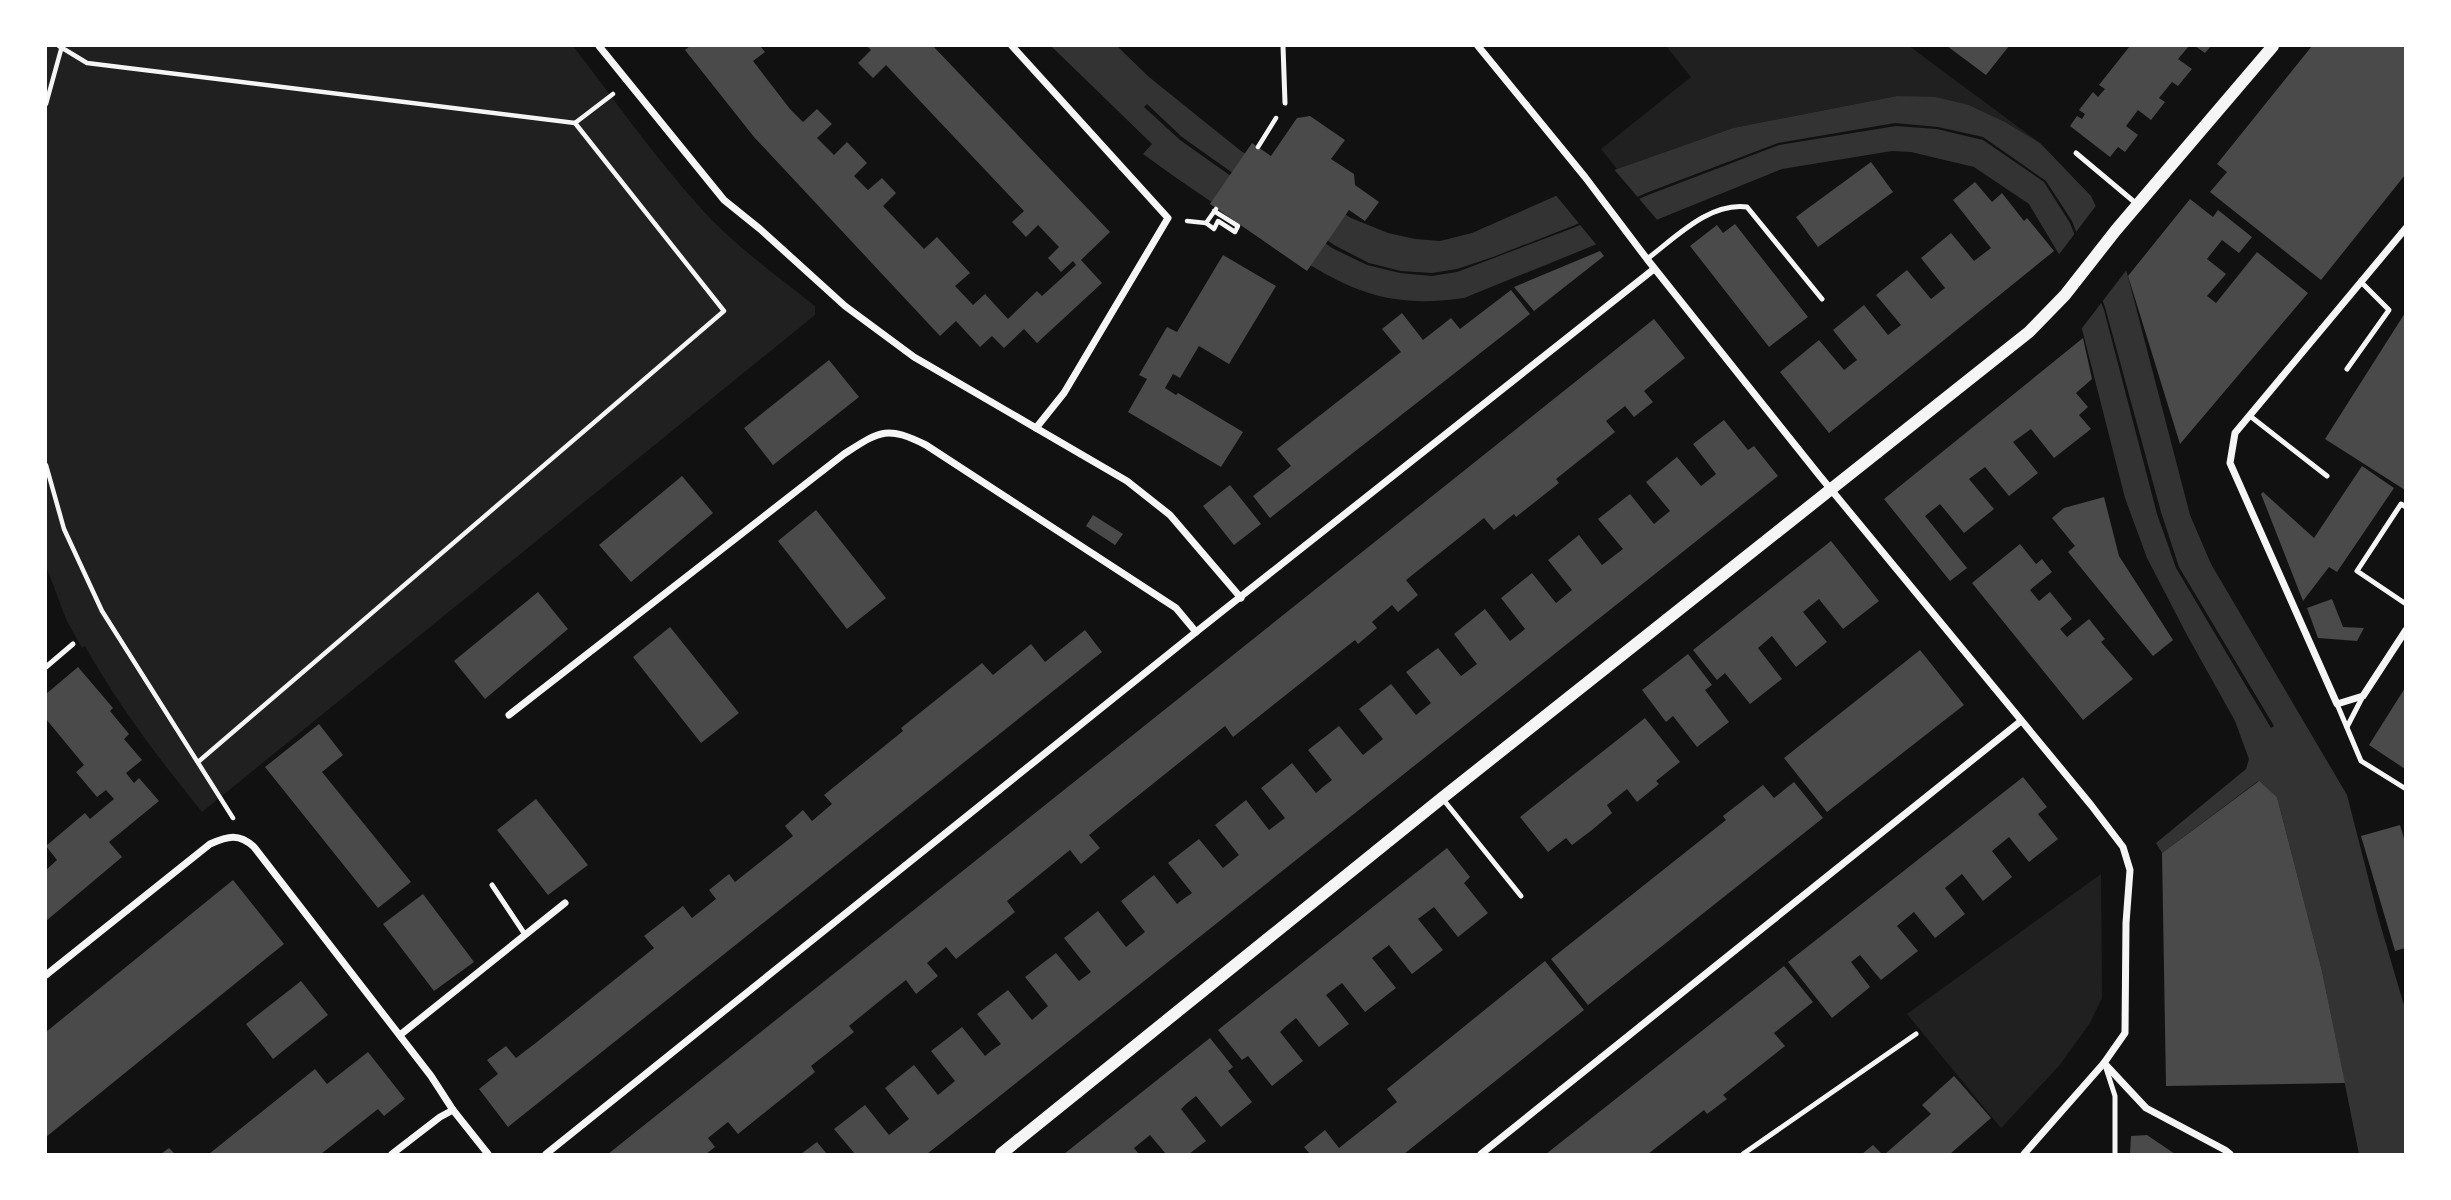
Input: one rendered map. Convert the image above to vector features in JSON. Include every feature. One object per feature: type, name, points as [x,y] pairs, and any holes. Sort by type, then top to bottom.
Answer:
[{"type":"street","points":[[599,46],[724,200],[845,306],[914,357],[1127,481],[1170,515],[1241,598]]},
{"type":"street","points":[[1012,46],[1168,218],[1065,393],[1036,428]]},
{"type":"street","points":[[1478,46],[1585,177],[1647,260],[1832,491],[2123,847],[2130,870],[2126,923],[2125,1033],[2104,1063],[2024,1154]]},
{"type":"street","points":[[1001,1154],[1442,798],[2029,332],[2065,295],[2116,230],[2273,46]]},
{"type":"street","points":[[2406,228],[2235,433],[2230,463],[2337,704],[2363,696],[2406,630]]},
{"type":"street","points":[[546,1154],[1654,268]]},
{"type":"street","points":[[509,716],[845,454],[873,435],[890,431],[926,445],[1176,608],[1196,632]]},
{"type":"street","points":[[1481,1154],[2021,721]]},
{"type":"street","points":[[46,975],[210,844],[222,838],[242,838],[254,847],[432,1076],[453,1110],[488,1154]]},
{"type":"street","points":[[400,1035],[524,933],[565,903]]},
{"type":"street","points":[[2104,1063],[2146,1108],[2230,1154]]},
{"type":"street","points":[[392,1154],[453,1110]]},
{"type":"lane","points":[[1283,46],[1286,103]]},
{"type":"lane","points":[[2076,153],[2138,205]]},
{"type":"lane","points":[[1647,260],[1713,212],[1734,206],[1746,207],[1822,299]]},
{"type":"lane","points":[[2347,369],[2389,310],[2361,282]]},
{"type":"lane","points":[[2250,416],[2327,477]]},
{"type":"lane","points":[[2406,507],[2401,504],[2357,571],[2406,604]]},
{"type":"lane","points":[[46,667],[73,644]]},
{"type":"lane","points":[[2347,727],[2363,696]]},
{"type":"lane","points":[[2337,704],[2361,761],[2406,789]]},
{"type":"lane","points":[[1442,798],[1521,896]]},
{"type":"lane","points":[[492,884],[524,933]]},
{"type":"lane","points":[[1743,1154],[1916,1034]]},
{"type":"lane","points":[[2104,1063],[2115,1096],[2115,1154]]},
{"type":"path","points":[[46,104],[61,46],[87,63],[575,123],[629,82]]},
{"type":"path","points":[[1258,147],[1286,103]]},
{"type":"path","points":[[198,762],[724,311],[575,123]]},
{"type":"path","points":[[1206,223],[1215,210],[1238,226],[1235,232],[1218,221],[1214,229]]},
{"type":"path","points":[[46,465],[64,529],[102,611],[233,817],[236,836]]},
{"type":"shaded area","points":[[46,46],[573,46],[649,147],[698,205],[739,246],[815,306],[815,315],[202,812],[140,731],[85,646],[82,648],[66,619],[46,566]]},
{"type":"shaded area","points":[[1051,46],[1117,46],[1149,77],[1241,151],[1351,218],[1388,233],[1415,239],[1440,241],[1472,233],[1617,169],[1733,128],[1897,96],[1935,97],[1969,105],[2040,143],[2091,196],[2127,273],[2190,515],[2211,564],[2347,795],[2405,1009],[2405,1154],[2359,1154],[2322,971],[2277,797],[2258,781],[2162,853],[2156,843],[2246,769],[2249,759],[2235,721],[2147,558],[2125,498],[2083,333],[2060,256],[2029,204],[1974,167],[1911,152],[1892,151],[1782,169],[1464,298],[1413,301],[1363,291],[1340,282],[1309,264],[1143,154],[1152,144]],"holes":[[[1147,104],[1182,137],[1334,245],[1369,263],[1401,271],[1432,273],[1457,269],[1493,257],[1575,225],[1646,193],[1778,143],[1895,123],[1938,127],[1983,137],[2046,181],[2072,221],[2105,307],[2161,512],[2179,567],[2274,726],[2271,728],[2176,568],[2157,514],[2104,310],[2070,223],[2044,182],[1983,140],[1937,129],[1896,126],[1779,145],[1457,272],[1432,276],[1400,273],[1367,265],[1332,248],[1180,140],[1144,107]]]},
{"type":"shaded area","points":[[1666,46],[1909,46],[2040,143],[1969,105],[1897,96],[1733,128],[1617,169],[1601,149],[1691,77]]},
{"type":"shaded area","points":[[2101,874],[2102,998],[2090,1023],[2059,1066],[2001,1128],[1907,1014]]},
{"type":"pier","points":[[1612,167],[1659,222],[1599,248],[1554,193]]},
{"type":"pier","points":[[2098,203],[2128,268],[2079,332],[2057,257]]},
{"type":"building","points":[[690,46],[760,46],[765,52],[753,61],[790,109],[803,122],[817,109],[832,124],[817,138],[834,155],[847,142],[867,163],[854,176],[868,190],[882,178],[896,193],[883,206],[924,249],[937,237],[970,273],[955,286],[973,305],[985,294],[1008,319],[1037,291],[1042,296],[1076,265],[1073,261],[1061,272],[1048,258],[1059,247],[1038,225],[1026,237],[1012,222],[1024,211],[886,65],[873,78],[858,63],[871,50],[867,46],[933,46],[1110,232],[1081,260],[1102,283],[1037,343],[1024,329],[1004,348],[992,336],[980,347],[956,321],[940,336],[754,137],[685,50]]},
{"type":"building","points":[[1947,46],[2009,46],[1986,75]]},
{"type":"building","points":[[2130,46],[2189,46],[2178,59],[2192,69],[2178,86],[2172,82],[2159,98],[2165,102],[2151,120],[2138,110],[2126,126],[2138,135],[2125,152],[2118,147],[2110,157],[2070,126],[2077,116],[2082,119],[2085,114],[2079,110],[2093,92],[2098,97],[2105,89],[2099,85]]},
{"type":"building","points":[[2195,46],[2211,46],[2205,53]]},
{"type":"building","points":[[2312,46],[2405,48],[2405,175],[2321,280],[2210,192],[2227,172],[2217,164]]},
{"type":"building","points":[[1310,116],[1345,140],[1331,159],[1354,174],[1355,185],[1379,202],[1365,221],[1349,210],[1307,271],[1210,204],[1252,143],[1271,156],[1297,118]]},
{"type":"building","points":[[1871,162],[1893,192],[1818,247],[1796,217]]},
{"type":"building","points":[[1975,182],[1992,202],[2002,193],[2024,221],[2027,218],[2054,251],[1829,433],[1780,372],[1819,340],[1844,370],[1857,360],[1833,330],[1864,305],[1888,335],[1901,325],[1876,295],[1907,270],[1931,299],[1945,288],[1921,258],[1951,233],[1974,261],[1991,248],[1953,200]]},
{"type":"building","points":[[2190,199],[2213,217],[2218,210],[2252,237],[2239,253],[2222,240],[2207,259],[2226,274],[2207,296],[2216,303],[2257,252],[2308,293],[2180,444],[2128,276]]},
{"type":"building","points":[[1735,224],[1808,317],[1769,347],[1690,246],[1717,225],[1723,233]]},
{"type":"building","points":[[1600,251],[1604,256],[1534,311],[1514,287]]},
{"type":"building","points":[[1223,255],[1276,286],[1229,364],[1199,346],[1180,378],[1173,374],[1165,388],[1243,432],[1221,467],[1128,412],[1147,379],[1139,375],[1167,327],[1177,332]]},
{"type":"building","points":[[1511,290],[1530,314],[1270,518],[1253,496],[1291,466],[1277,449],[1401,352],[1382,329],[1402,313],[1423,340],[1451,318],[1460,329]]},
{"type":"building","points":[[2405,313],[2405,490],[2325,439]]},
{"type":"building","points":[[1654,319],[1685,358],[1644,391],[1653,402],[1634,417],[1625,406],[1606,421],[1615,432],[1556,479],[1559,483],[1516,517],[1514,514],[1494,530],[1484,518],[1406,580],[1418,595],[1398,612],[1392,605],[1372,622],[1377,628],[1358,644],[1355,640],[1233,737],[1225,726],[1089,835],[1100,848],[1081,864],[1070,850],[1007,901],[1015,912],[956,959],[946,947],[927,963],[938,976],[916,994],[906,980],[887,995],[849,1026],[854,1032],[811,1066],[815,1072],[738,1134],[728,1122],[708,1138],[715,1147],[706,1154],[608,1154]]},
{"type":"building","points":[[2083,338],[2092,379],[2076,393],[2088,407],[2079,415],[2091,429],[2054,458],[2031,429],[2013,442],[2038,473],[2009,496],[1985,467],[1969,479],[1994,509],[1964,533],[1940,504],[1925,516],[1967,568],[1950,581],[1884,499]]},
{"type":"building","points":[[829,360],[859,397],[773,465],[744,428]]},
{"type":"building","points":[[1724,420],[1748,450],[1754,446],[1778,476],[927,1154],[855,1154],[834,1129],[865,1105],[889,1135],[909,1119],[885,1088],[914,1065],[938,1095],[955,1081],[931,1051],[962,1027],[985,1056],[1001,1044],[977,1014],[1008,990],[1032,1020],[1048,1006],[1025,977],[1056,953],[1079,981],[1091,972],[1064,938],[1098,911],[1126,947],[1145,932],[1121,901],[1154,875],[1177,904],[1192,893],[1168,863],[1199,839],[1223,868],[1239,855],[1215,825],[1246,800],[1269,830],[1285,818],[1261,788],[1292,763],[1316,793],[1332,780],[1308,750],[1339,726],[1363,755],[1383,739],[1359,709],[1391,684],[1416,715],[1431,703],[1406,672],[1438,648],[1461,676],[1477,664],[1454,634],[1485,609],[1510,641],[1525,629],[1501,598],[1532,573],[1556,603],[1572,590],[1548,560],[1579,535],[1602,565],[1623,549],[1598,519],[1630,494],[1654,524],[1670,511],[1646,482],[1677,457],[1701,486],[1716,474],[1693,444]]},
{"type":"building","points":[[2362,466],[2394,488],[2337,572],[2329,567],[2303,601],[2261,494],[2263,492],[2314,538]]},
{"type":"building","points":[[682,476],[713,513],[631,582],[599,545]]},
{"type":"building","points":[[1230,485],[1261,524],[1234,545],[1203,506]]},
{"type":"building","points":[[2104,497],[2119,556],[2173,640],[2153,656],[2068,552],[2075,546],[2052,518],[2064,508]]},
{"type":"building","points":[[816,510],[886,598],[847,629],[778,541]]},
{"type":"building","points":[[1093,515],[1123,534],[1115,545],[1086,526]]},
{"type":"building","points":[[1831,541],[1879,601],[1843,629],[1819,599],[1803,612],[1827,642],[1796,667],[1772,636],[1758,648],[1782,679],[1750,704],[1725,673],[1717,680],[1693,650]]},
{"type":"building","points":[[2020,544],[2036,564],[2042,559],[2052,572],[2030,590],[2039,601],[2050,592],[2072,619],[2060,629],[2067,637],[2089,619],[2105,639],[2101,642],[2133,679],[2083,720],[1972,583]]},
{"type":"building","points":[[538,592],[568,629],[485,699],[454,661]]},
{"type":"building","points":[[2332,599],[2343,627],[2364,628],[2357,641],[2318,638],[2307,608]]},
{"type":"building","points":[[670,627],[739,713],[701,743],[633,657]]},
{"type":"building","points":[[1085,630],[1102,652],[508,1127],[479,1089],[498,1074],[487,1060],[506,1046],[516,1058],[654,948],[644,936],[683,906],[692,918],[716,899],[709,890],[729,874],[735,882],[793,836],[785,826],[803,810],[812,821],[832,804],[824,795],[982,663],[993,675],[1031,644],[1045,662]]},
{"type":"building","points":[[1920,650],[1964,705],[1827,812],[1784,758]]},
{"type":"building","points":[[1688,654],[1712,685],[1705,690],[1729,722],[1697,747],[1673,716],[1666,722],[1642,690]]},
{"type":"building","points":[[78,667],[113,708],[110,711],[129,734],[124,739],[142,760],[126,773],[134,783],[139,778],[159,801],[109,842],[122,857],[46,921],[46,870],[57,860],[46,846],[85,813],[90,819],[114,799],[106,790],[97,797],[76,772],[84,765],[46,719],[46,694]]},
{"type":"building","points":[[2405,688],[2405,769],[2369,745]]},
{"type":"building","points":[[1645,718],[1680,762],[1656,781],[1659,784],[1637,802],[1627,789],[1607,805],[1612,813],[1592,830],[1572,845],[1566,838],[1548,852],[1520,817]]},
{"type":"building","points":[[319,724],[343,755],[322,772],[411,882],[378,908],[265,767]]},
{"type":"building","points":[[2023,777],[2047,807],[2038,814],[2058,839],[2029,862],[2009,837],[1992,851],[2012,877],[1983,901],[1962,874],[1945,888],[1965,914],[1935,938],[1914,912],[1897,926],[1918,951],[1881,980],[1860,955],[1851,962],[1870,987],[1832,1018],[1788,962]]},
{"type":"building","points":[[2259,781],[2277,797],[2322,971],[2345,1083],[2166,1086],[2162,853]]},
{"type":"building","points":[[1794,782],[1823,818],[1588,1005],[1551,959],[1726,820],[1723,816],[1763,785],[1774,798]]},
{"type":"building","points":[[536,799],[588,865],[548,895],[497,830]]},
{"type":"building","points":[[2400,825],[2405,842],[2405,948],[2395,951],[2361,836]]},
{"type":"building","points":[[1447,848],[1470,877],[1464,883],[1488,913],[1458,937],[1434,907],[1418,919],[1443,950],[1412,974],[1389,945],[1372,958],[1396,988],[1365,1012],[1342,983],[1326,995],[1349,1024],[1319,1047],[1296,1018],[1280,1032],[1303,1061],[1272,1086],[1248,1056],[1242,1060],[1218,1030]]},
{"type":"building","points":[[233,880],[284,944],[46,1137],[46,1032]]},
{"type":"building","points":[[423,894],[474,962],[434,991],[383,924]]},
{"type":"building","points":[[1545,961],[1584,1010],[1404,1154],[1310,1154],[1304,1147],[1325,1130],[1339,1148],[1397,1102],[1387,1089]]},
{"type":"building","points":[[1784,966],[1813,1002],[1774,1033],[1785,1046],[1723,1095],[1727,1099],[1707,1114],[1704,1110],[1648,1154],[1546,1154]]},
{"type":"building","points":[[301,981],[328,1015],[273,1059],[246,1024]]},
{"type":"building","points":[[1210,1038],[1233,1067],[1228,1071],[1252,1102],[1221,1127],[1196,1096],[1186,1104],[1181,1109],[1206,1141],[1189,1154],[1166,1154],[1150,1135],[1134,1148],[1139,1154],[1064,1154]]},
{"type":"building","points":[[368,1052],[405,1099],[384,1116],[378,1109],[321,1154],[209,1154],[315,1069],[327,1084]]},
{"type":"building","points":[[1954,1076],[1991,1118],[1950,1154],[1885,1154],[1931,1114],[1922,1105]]},
{"type":"building","points":[[2147,1135],[2175,1154],[2130,1154],[2131,1136]]},
{"type":"building","points":[[817,1142],[827,1154],[801,1154]]},
{"type":"building","points":[[1873,1145],[1882,1154],[1862,1154]]},
{"type":"building","points":[[169,1148],[175,1154],[161,1154]]}]
